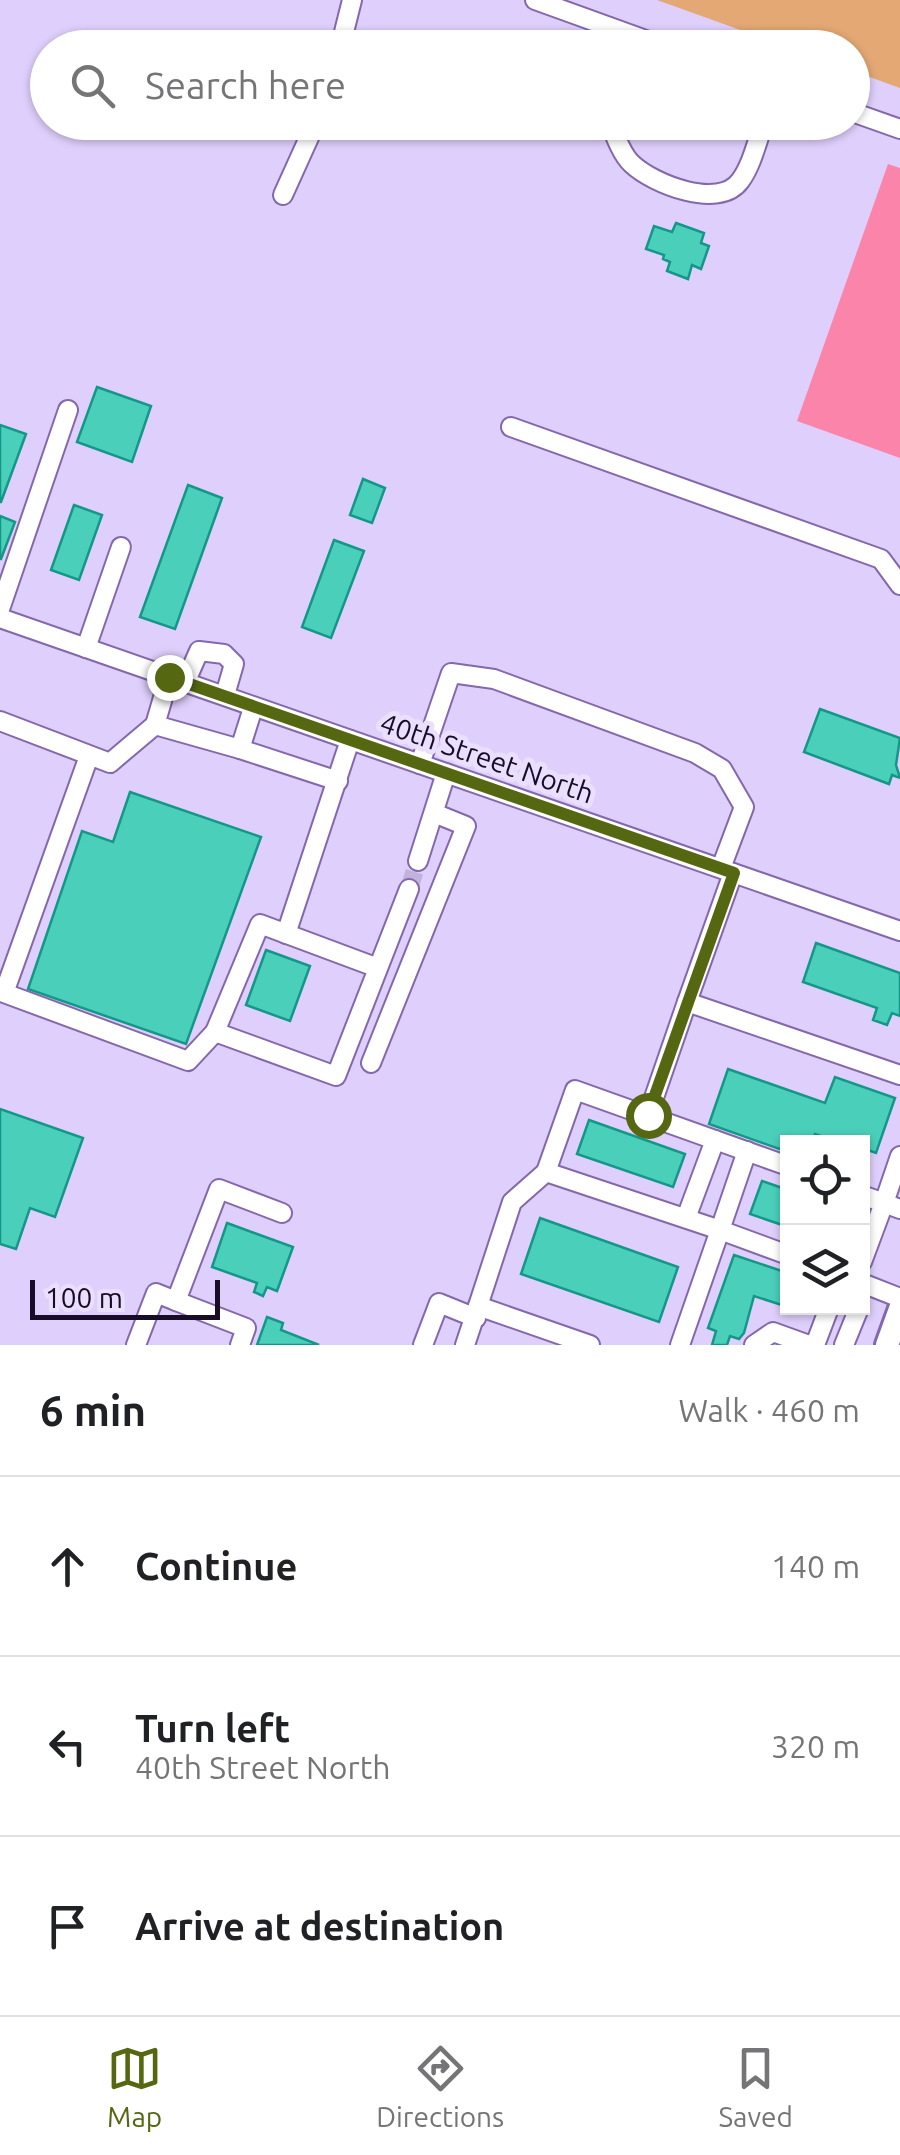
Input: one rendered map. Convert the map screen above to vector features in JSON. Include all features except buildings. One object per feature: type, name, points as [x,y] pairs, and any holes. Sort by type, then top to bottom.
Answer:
[{"type":"main road","points":[[887,1345],[900,1309]]},
{"type":"street","points":[[344,30],[352,0]]},
{"type":"street","points":[[535,0],[620,30]]},
{"type":"street","points":[[608,30],[609,26]]},
{"type":"street","points":[[870,118],[900,129]]},
{"type":"street","points":[[283,195],[308,140]]},
{"type":"street","points":[[618,140],[629,163],[651,177],[708,194],[728,192],[740,182],[757,140]]},
{"type":"street","points":[[0,609],[68,410]]},
{"type":"street","points":[[511,426],[882,559],[900,585]]},
{"type":"street","points":[[86,648],[121,547]]},
{"type":"street","name":"40th Street North","points":[[0,618],[900,931]]},
{"type":"street","points":[[0,722],[110,763],[156,725],[177,680],[200,652],[224,654],[234,664],[225,695]]},
{"type":"street","points":[[420,764],[452,673],[494,679],[695,753],[722,769],[744,807],[687,1002],[648,1115]]},
{"type":"street","points":[[240,749],[252,708]]},
{"type":"street","points":[[156,725],[338,781]]},
{"type":"street","points":[[286,934],[350,740]]},
{"type":"street","points":[[89,756],[2,992],[188,1061],[215,1032],[260,924],[378,968]]},
{"type":"street","points":[[418,861],[446,773]]},
{"type":"street","points":[[371,1063],[466,826],[434,813]]},
{"type":"street","points":[[215,1032],[336,1076],[409,889]]},
{"type":"street","points":[[687,1002],[900,1075]]},
{"type":"street","points":[[465,1345],[512,1202],[546,1172],[575,1090],[780,1163]]},
{"type":"street","points":[[686,1218],[715,1140]]},
{"type":"street","points":[[680,1345],[748,1152]]},
{"type":"street","points":[[870,1247],[892,1206],[900,1156]]},
{"type":"street","points":[[546,1172],[780,1252]]},
{"type":"street","points":[[176,1301],[219,1189],[282,1213]]},
{"type":"street","points":[[136,1345],[156,1294],[246,1328],[240,1345]]},
{"type":"street","points":[[870,1306],[900,1298]]},
{"type":"street","points":[[423,1345],[439,1303],[590,1345]]},
{"type":"street","points":[[754,1345],[773,1332],[812,1345],[846,1315]]},
{"type":"shaded area","points":[[657,0],[900,0],[900,88],[870,77],[870,30],[741,30]]},
{"type":"shaded area","points":[[888,164],[900,168],[900,458],[797,421]]},
{"type":"tunnel","points":[[409,889],[418,861]]},
{"type":"route","points":[[169,677],[734,873],[648,1115]]}]
